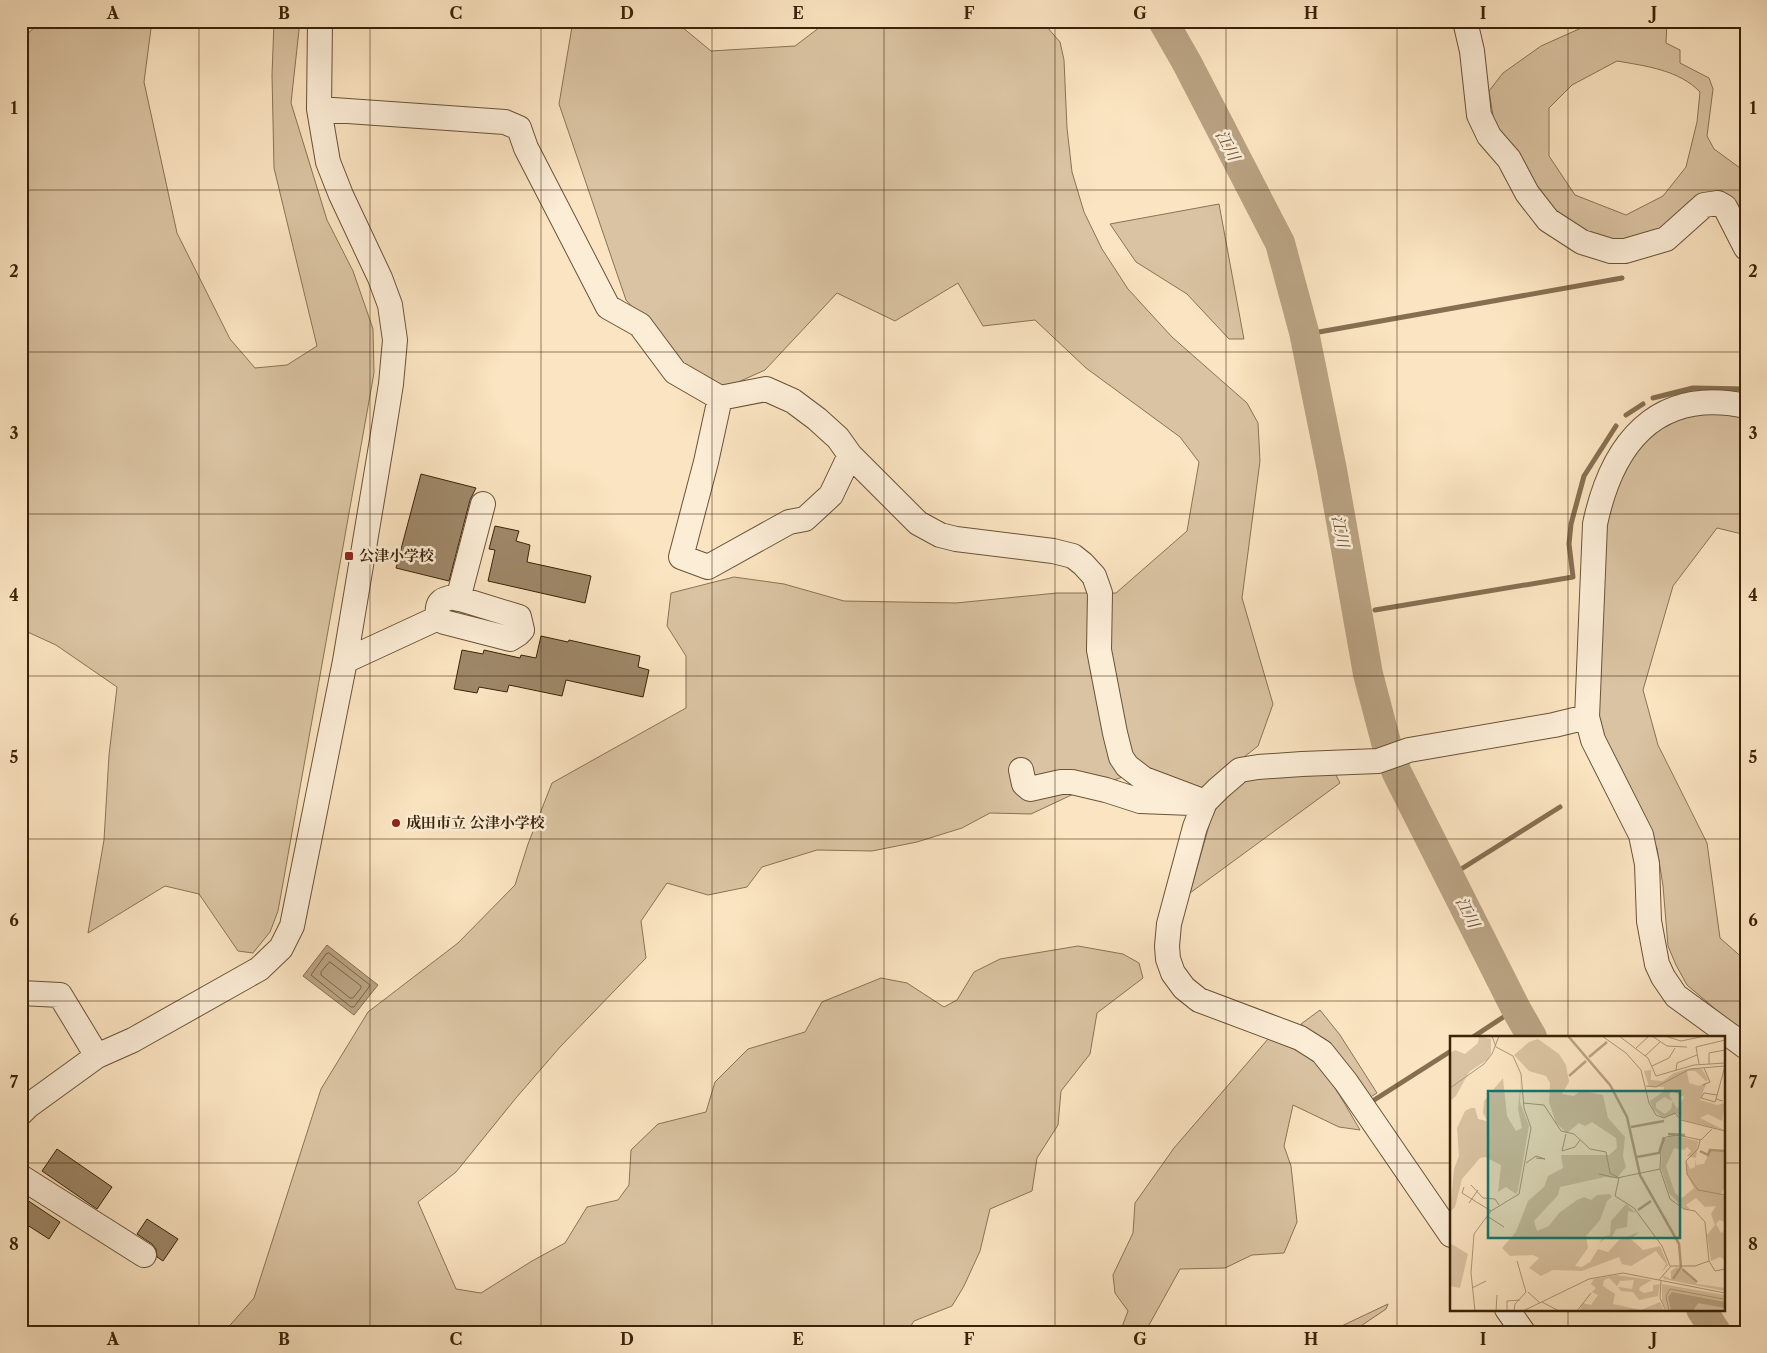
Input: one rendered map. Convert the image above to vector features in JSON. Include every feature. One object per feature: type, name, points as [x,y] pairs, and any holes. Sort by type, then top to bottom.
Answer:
[{"type":"street","points":[[24,1107],[97,1056],[133,1040],[259,969],[281,948],[292,926],[345,661],[384,431],[395,340],[390,305],[380,278],[341,195],[328,162],[320,109],[320,21]]},
{"type":"street","points":[[1464,21],[1472,51],[1479,115],[1489,136],[1509,159],[1527,193],[1548,220],[1582,242],[1612,251],[1624,252],[1666,239],[1704,204],[1718,203],[1725,207],[1746,248]]},
{"type":"street","points":[[320,109],[505,122],[519,128],[526,148],[608,307],[640,325],[674,372],[720,398],[766,389],[793,401],[818,419],[838,438],[850,455],[918,523],[940,534],[956,539],[1052,550],[1073,556],[1084,564],[1094,576],[1100,593],[1099,650],[1121,757],[1126,766],[1144,779],[1205,802]]},
{"type":"street","points":[[720,398],[706,462],[680,557],[708,567],[789,522],[805,519],[831,495],[850,455]]},
{"type":"street","points":[[1746,406],[1714,403],[1688,404],[1670,410],[1639,430],[1614,466],[1600,496],[1594,524],[1587,717],[1593,740],[1641,835],[1647,864],[1649,921],[1657,964],[1663,978],[1676,996],[1746,1047]]},
{"type":"street","points":[[458,599],[483,504]]},
{"type":"street","points":[[446,599],[458,599],[518,617],[522,630],[510,639],[444,622],[438,618],[436,608],[440,602],[446,599]]},
{"type":"street","points":[[345,661],[438,618]]},
{"type":"street","points":[[1450,1234],[1346,1082],[1322,1052],[1300,1038],[1199,1000],[1184,988],[1173,973],[1168,959],[1169,924],[1194,827],[1205,802],[1240,770],[1302,764],[1378,761],[1409,750],[1554,725],[1587,717]]},
{"type":"street","points":[[1021,770],[1024,784],[1030,789],[1061,782],[1072,782],[1140,801],[1184,804],[1205,802]]},
{"type":"street","points":[[21,993],[60,995],[97,1056]]},
{"type":"street","points":[[21,1177],[144,1256]]},
{"type":"street","points":[[1507,1310],[1523,1332]]},
{"type":"shaded area","points":[[41,21],[152,21],[144,82],[177,233],[230,339],[255,368],[287,365],[317,346],[274,168],[272,75],[274,21],[300,21],[291,103],[327,220],[353,271],[373,329],[374,373],[278,911],[270,932],[253,953],[238,951],[199,894],[165,886],[88,933],[104,840],[109,755],[117,687],[56,645],[21,629],[21,40]]},
{"type":"shaded area","points":[[573,21],[684,21],[682,27],[711,51],[795,46],[828,21],[1030,21],[1047,27],[1060,42],[1064,60],[1067,128],[1072,172],[1084,212],[1102,249],[1128,289],[1172,337],[1247,403],[1258,423],[1260,461],[1242,598],[1273,704],[1258,746],[1187,802],[1123,777],[1080,791],[1031,814],[990,813],[962,828],[917,842],[872,851],[817,850],[762,867],[747,887],[708,895],[667,883],[641,921],[646,958],[560,1047],[456,1172],[418,1202],[456,1289],[481,1293],[565,1243],[587,1207],[618,1200],[629,1185],[631,1150],[658,1124],[706,1112],[715,1082],[748,1049],[805,1032],[822,1002],[881,978],[907,983],[944,1007],[957,1000],[974,972],[1000,959],[1078,946],[1123,954],[1139,963],[1143,978],[1097,1013],[1090,1054],[1061,1091],[1058,1125],[1037,1158],[1032,1191],[990,1209],[980,1251],[964,1286],[952,1306],[914,1321],[907,1332],[224,1332],[254,1298],[321,1089],[368,1012],[458,943],[515,885],[528,844],[552,783],[686,708],[686,656],[667,626],[671,593],[734,577],[784,584],[844,601],[956,603],[1057,593],[1116,593],[1187,531],[1199,462],[1180,437],[1086,368],[1035,320],[983,326],[958,283],[895,321],[837,293],[765,370],[725,388],[683,363],[626,300],[559,104]]},
{"type":"shaded area","points":[[1597,21],[1667,21],[1666,43],[1680,50],[1680,63],[1709,78],[1713,89],[1707,136],[1714,149],[1740,168],[1746,165],[1746,223],[1739,208],[1702,212],[1614,249],[1544,209],[1494,122],[1489,91],[1503,73],[1541,46]],"holes":[[[1617,61],[1662,70],[1682,79],[1700,92],[1697,122],[1686,167],[1663,196],[1626,215],[1575,195],[1549,156],[1549,108],[1572,85]]]},
{"type":"shaded area","points":[[1219,204],[1244,339],[1229,339],[1187,294],[1136,262],[1110,224]]},
{"type":"shaded area","points":[[1698,412],[1746,413],[1746,535],[1717,528],[1673,586],[1643,690],[1658,745],[1707,843],[1720,938],[1746,961],[1746,1035],[1687,985],[1676,965],[1668,946],[1663,886],[1657,848],[1606,741],[1597,708],[1607,500],[1650,430]]},
{"type":"shaded area","points":[[1334,771],[1340,783],[1190,893],[1210,822],[1217,806],[1242,782],[1256,778]]},
{"type":"shaded area","points":[[1320,1010],[1340,1035],[1377,1093],[1369,1098],[1312,1033],[1301,1024]]},
{"type":"shaded area","points":[[1268,1039],[1300,1052],[1311,1059],[1323,1071],[1360,1130],[1339,1127],[1293,1105],[1284,1146],[1291,1166],[1297,1222],[1284,1253],[1252,1255],[1225,1268],[1180,1269],[1147,1332],[1120,1332],[1128,1311],[1115,1293],[1113,1275],[1133,1233],[1135,1203],[1174,1148]]},
{"type":"shaded area","points":[[1388,1304],[1386,1309],[1352,1332],[1329,1332]]},
{"type":"water","points":[[327,945],[378,985],[354,1015],[303,976]]},
{"type":"building","points":[[421,474],[476,488],[470,500],[449,581],[396,568]]},
{"type":"building","points":[[495,526],[519,531],[516,541],[530,545],[527,562],[591,576],[585,603],[488,581],[495,550],[489,549]]},
{"type":"building","points":[[541,636],[568,642],[569,640],[640,656],[638,667],[649,670],[643,697],[566,680],[562,696],[509,685],[507,692],[479,687],[477,693],[454,689],[462,650],[483,654],[484,650],[520,658],[521,655],[536,658]]},
{"type":"building","points":[[57,1149],[112,1187],[97,1209],[42,1171]]},
{"type":"building","points":[[27,1200],[60,1222],[49,1239],[21,1221],[21,1209]]},
{"type":"building","points":[[147,1219],[178,1239],[163,1261],[157,1257],[156,1249],[152,1244],[137,1234]]},
{"type":"waterway","name":"江川","points":[[1163,21],[1187,63],[1280,243],[1304,332],[1332,470],[1368,674],[1387,746],[1397,773],[1531,1036]]},
{"type":"waterway","points":[[1319,332],[1622,278]]},
{"type":"waterway","points":[[1653,398],[1693,388],[1746,389]]},
{"type":"waterway","points":[[1626,415],[1643,404]]},
{"type":"waterway","points":[[1375,610],[1573,577],[1569,544],[1571,524],[1584,476],[1616,426]]},
{"type":"waterway","points":[[1458,871],[1560,807]]},
{"type":"waterway","points":[[1475,1036],[1505,1016]]},
{"type":"waterway","points":[[1371,1102],[1450,1052]]},
{"type":"waterway","name":"江川","points":[[1702,1310],[1716,1332]]},
{"type":"place","name":"公津小学校","points":[[349,556]]},
{"type":"place","name":"成田市立 公津小学校","points":[[396,823]]}]
